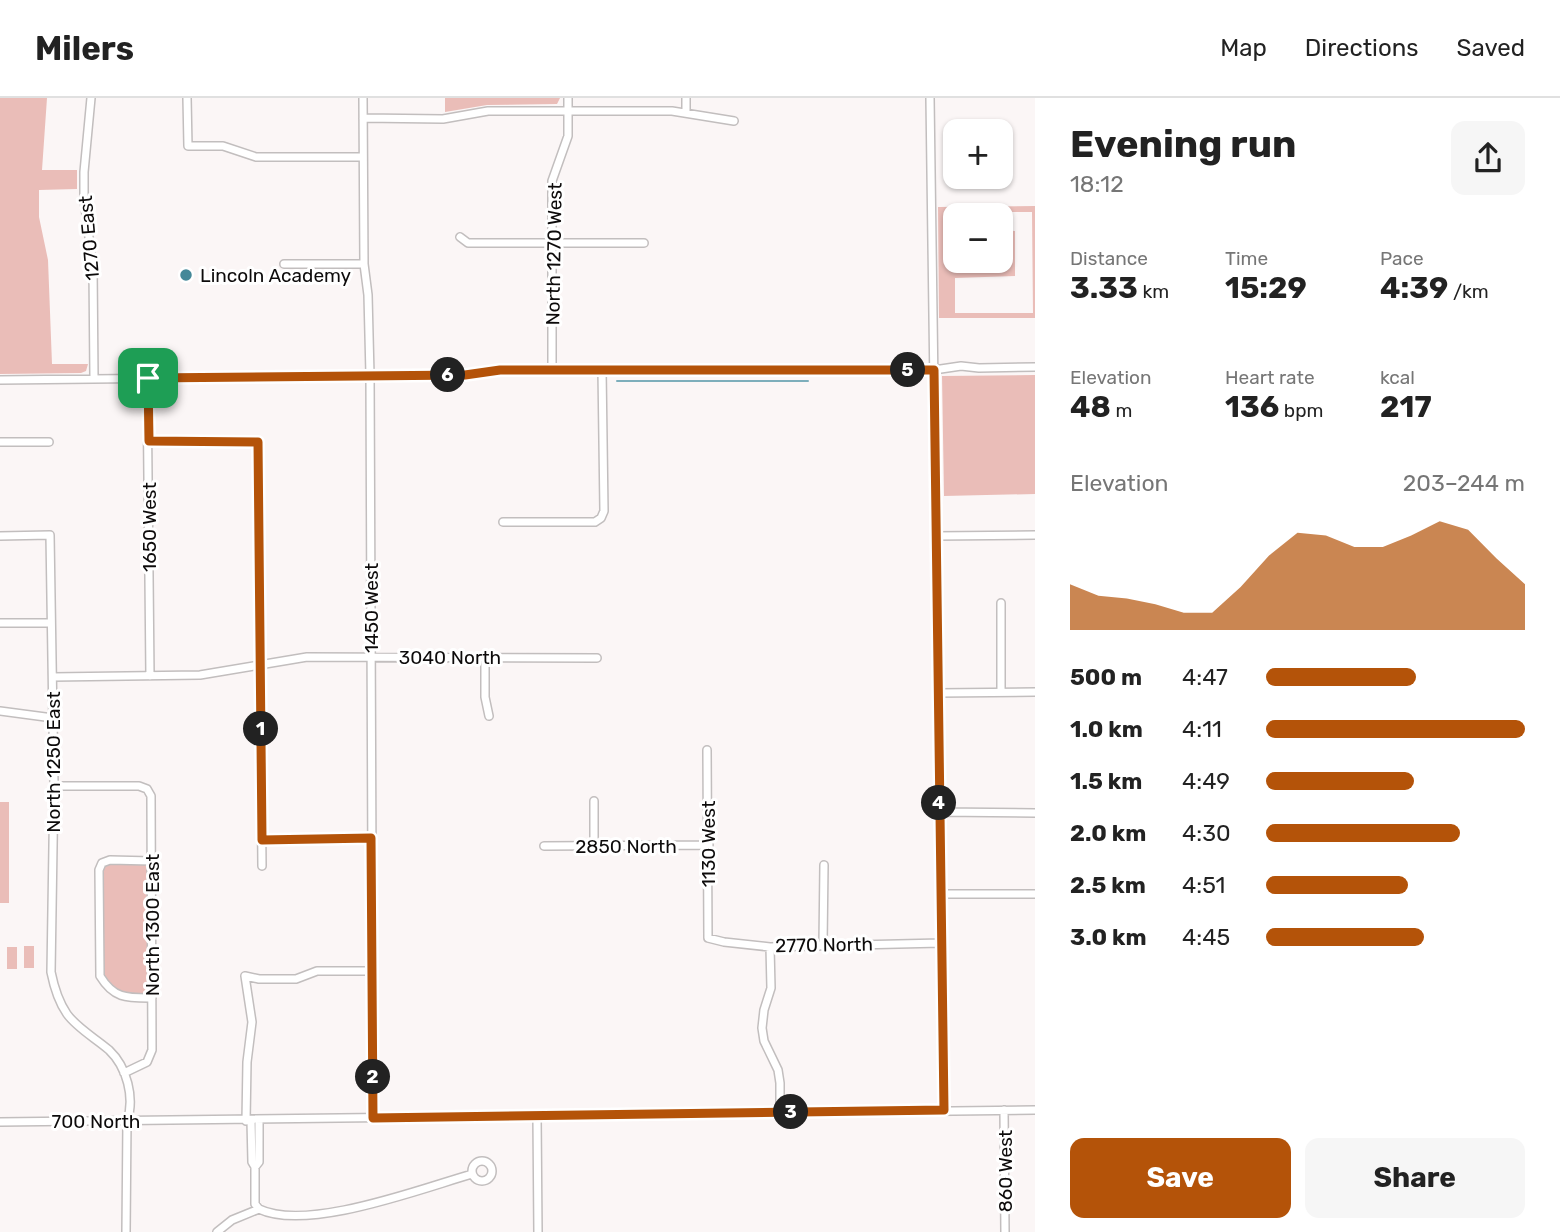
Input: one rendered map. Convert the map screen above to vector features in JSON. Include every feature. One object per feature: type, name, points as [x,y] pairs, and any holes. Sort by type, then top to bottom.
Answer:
[{"type":"street","name":"1270 East","points":[[91,98],[84,186],[93,268],[94,379]]},
{"type":"street","points":[[187,98],[188,146],[223,146],[256,157],[363,157]]},
{"type":"street","name":"1450 West","points":[[363,98],[364,264],[368,295],[370,375],[373,1118]]},
{"type":"street","name":"North 1270 West","points":[[552,370],[552,181],[568,136],[568,98]]},
{"type":"street","points":[[686,98],[686,113]]},
{"type":"street","points":[[930,98],[944,1110]]},
{"type":"street","points":[[363,118],[443,119],[488,111],[672,111],[734,121]]},
{"type":"street","points":[[460,237],[468,243],[644,243]]},
{"type":"street","points":[[284,264],[364,264]]},
{"type":"street","points":[[0,380],[465,375],[500,370],[934,370],[961,366],[1035,368]]},
{"type":"street","points":[[503,522],[594,522],[601,518],[604,512],[602,370]]},
{"type":"street","name":"1650 West","points":[[148,378],[150,676]]},
{"type":"street","points":[[149,441],[258,442],[262,866]]},
{"type":"street","points":[[0,442],[49,442]]},
{"type":"street","name":"North 1250 East","points":[[0,536],[50,535],[54,786],[51,972],[54,988],[67,1014],[111,1052],[124,1073]]},
{"type":"street","points":[[936,536],[1035,535]]},
{"type":"street","points":[[1001,603],[1001,692]]},
{"type":"street","points":[[0,623],[51,623]]},
{"type":"street","name":"3040 North","points":[[53,677],[200,675],[307,657],[597,658]]},
{"type":"street","points":[[485,657],[485,697],[489,716]]},
{"type":"street","points":[[937,693],[1035,692]]},
{"type":"street","points":[[0,711],[53,718]]},
{"type":"street","name":"1130 West","points":[[707,750],[708,938]]},
{"type":"street","name":"North 1300 East","points":[[54,786],[139,786],[147,789],[152,796],[152,1051],[147,1062],[124,1073]]},
{"type":"street","points":[[594,801],[594,845]]},
{"type":"street","points":[[939,812],[1035,813]]},
{"type":"street","points":[[262,840],[371,838]]},
{"type":"street","name":"2850 North","points":[[544,846],[709,845]]},
{"type":"street","points":[[152,861],[110,860],[102,863],[99,870],[100,976],[108,989],[124,998],[152,998]]},
{"type":"street","points":[[822,944],[824,865]]},
{"type":"street","points":[[940,894],[1035,894]]},
{"type":"street","name":"2770 North","points":[[708,938],[770,947],[941,943]]},
{"type":"street","points":[[770,947],[771,988],[762,1028],[764,1041],[778,1070],[780,1112]]},
{"type":"street","points":[[372,971],[317,971],[296,979],[259,979],[245,976],[252,1022],[247,1062],[252,1121],[260,1162],[255,1167],[255,1204],[258,1209],[277,1216],[320,1214],[347,1210],[472,1174]]},
{"type":"street","points":[[124,1073],[131,1109],[127,1121],[127,1232]]},
{"type":"street","name":"860 West","points":[[1004,1110],[1005,1232]]},
{"type":"street","name":"700 North","points":[[0,1122],[1035,1110]]},
{"type":"street","points":[[537,1117],[538,1232]]},
{"type":"street","points":[[217,1232],[232,1220],[258,1209]]},
{"type":"shaded area","points":[[0,98],[47,98],[42,170],[77,170],[77,189],[39,190],[39,217],[48,260],[52,364],[88,364],[86,371],[81,373],[0,374]]},
{"type":"shaded area","points":[[445,98],[560,98],[557,104],[487,105],[445,112]]},
{"type":"shaded area","points":[[1013,206],[1035,206],[1035,318],[939,318],[938,207],[943,207],[943,273],[1013,273],[1015,231],[1015,276],[955,278],[955,313],[1033,313],[1032,212],[1013,212]]},
{"type":"shaded area","points":[[1035,375],[1035,494],[944,496],[942,376]]},
{"type":"shaded area","points":[[0,802],[9,802],[9,903],[0,903]]},
{"type":"shaded area","points":[[106,865],[145,865],[148,868],[147,990],[144,994],[120,991],[111,985],[103,974],[102,869]]},
{"type":"shaded area","points":[[24,946],[34,946],[34,968],[24,968]]},
{"type":"shaded area","points":[[7,947],[17,947],[17,969],[7,969]]},
{"type":"waterway","points":[[617,381],[808,381]]},
{"type":"place","name":"Lincoln Academy","points":[[186,275]]},
{"type":"route","points":[[500,370],[934,370],[944,1110],[373,1118],[371,838],[262,840],[258,442],[149,441],[148,378],[465,375],[500,370]]}]
